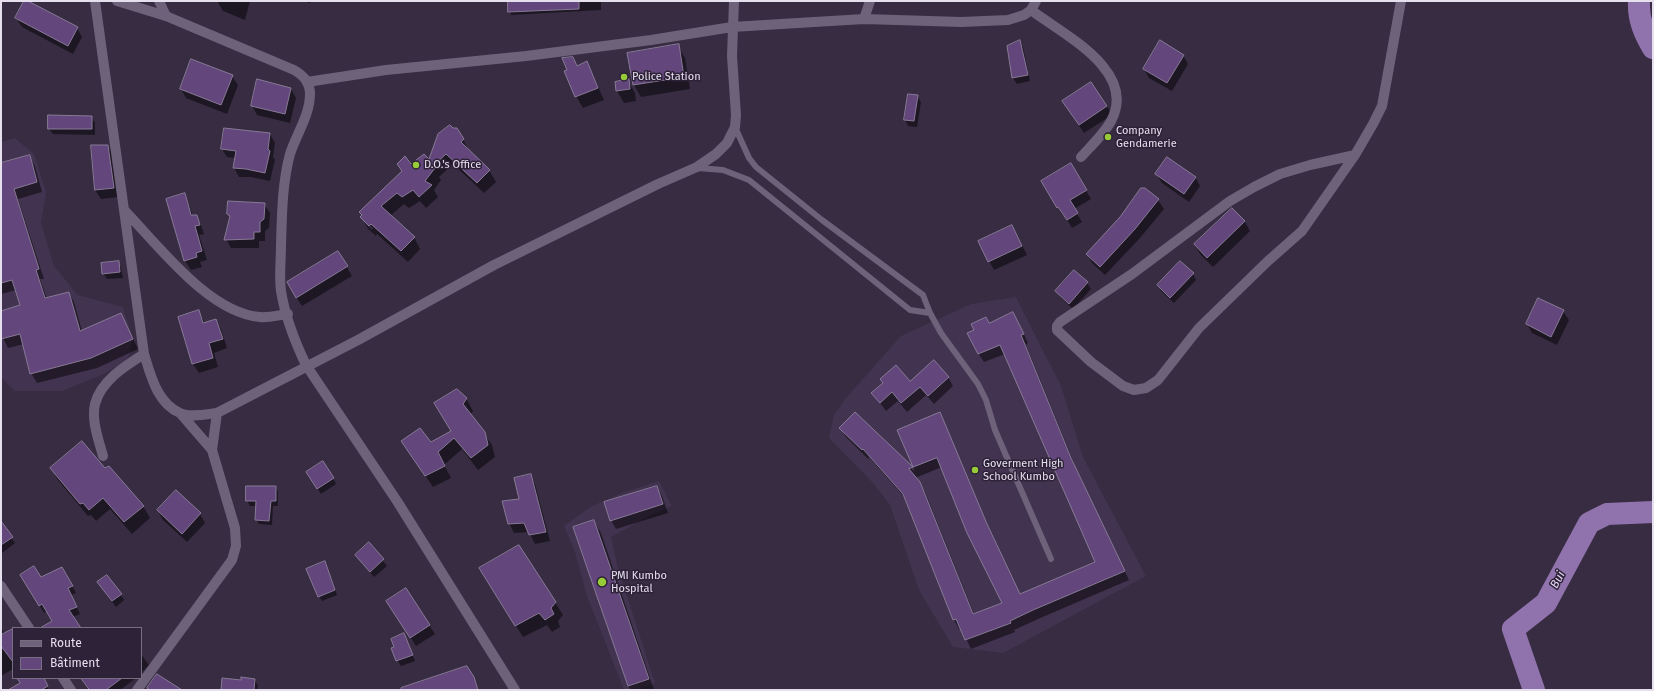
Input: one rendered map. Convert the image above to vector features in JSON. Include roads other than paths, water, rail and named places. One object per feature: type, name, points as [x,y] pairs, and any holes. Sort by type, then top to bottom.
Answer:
[{"type":"street","points":[[95,1],[144,354],[155,388],[167,404],[181,414],[212,450]]},
{"type":"street","points":[[117,1],[137,4],[294,70],[302,74],[307,82],[310,92],[309,104],[290,153],[284,193],[280,279],[281,291],[296,343],[306,365],[397,501],[515,690]]},
{"type":"street","points":[[159,1],[166,16]]},
{"type":"street","points":[[181,414],[198,415],[217,413],[306,365],[358,340],[494,265],[696,167],[716,154],[727,143],[735,127],[736,115],[732,27],[734,1]]},
{"type":"street","points":[[864,19],[870,1]]},
{"type":"street","points":[[307,82],[372,72],[526,56],[651,40],[732,27],[864,19],[961,22],[1008,20],[1024,15],[1031,10],[1036,1]]},
{"type":"street","points":[[1355,155],[1310,165],[1280,174],[1236,197],[1132,274],[1060,322],[1057,326],[1057,330],[1091,362],[1123,386],[1134,390],[1146,388],[1158,380],[1199,328],[1268,261],[1302,231],[1355,155],[1374,124],[1382,106],[1401,1]]},
{"type":"street","points":[[1031,10],[1094,56],[1104,66],[1116,88],[1117,100],[1111,122],[1081,156]]},
{"type":"street","points":[[125,211],[193,283],[230,308],[244,314],[261,317],[288,314]]},
{"type":"street","points":[[103,456],[95,422],[95,405],[103,386],[128,364],[144,354]]},
{"type":"street","points":[[137,690],[232,560],[236,546],[235,528],[212,450],[217,413]]},
{"type":"street","points":[[1,586],[28,627]]},
{"type":"street","points":[[64,679],[71,690]]},
{"type":"lane","points":[[735,127],[749,158],[756,167],[822,220],[923,295],[930,314],[941,333],[978,384],[986,400],[995,430],[1051,559]]},
{"type":"lane","points":[[696,167],[724,170],[749,180],[910,310],[930,314]]},
{"type":"waterway","name":"Bui","points":[[1639,1],[1642,26],[1653,48]]},
{"type":"waterway","name":"Bui","points":[[1534,690],[1513,629],[1546,603],[1589,523],[1607,514],[1653,512]]},
{"type":"place","name":"Police Station","points":[[624,77]]},
{"type":"place","name":"Company Gendamerie","points":[[1108,137]]},
{"type":"place","name":"D.O.'s Office","points":[[416,165]]},
{"type":"place","name":"Goverment High School Kumbo","points":[[975,470]]},
{"type":"place","name":"PMI Kumbo Hospital","points":[[602,582]]}]
